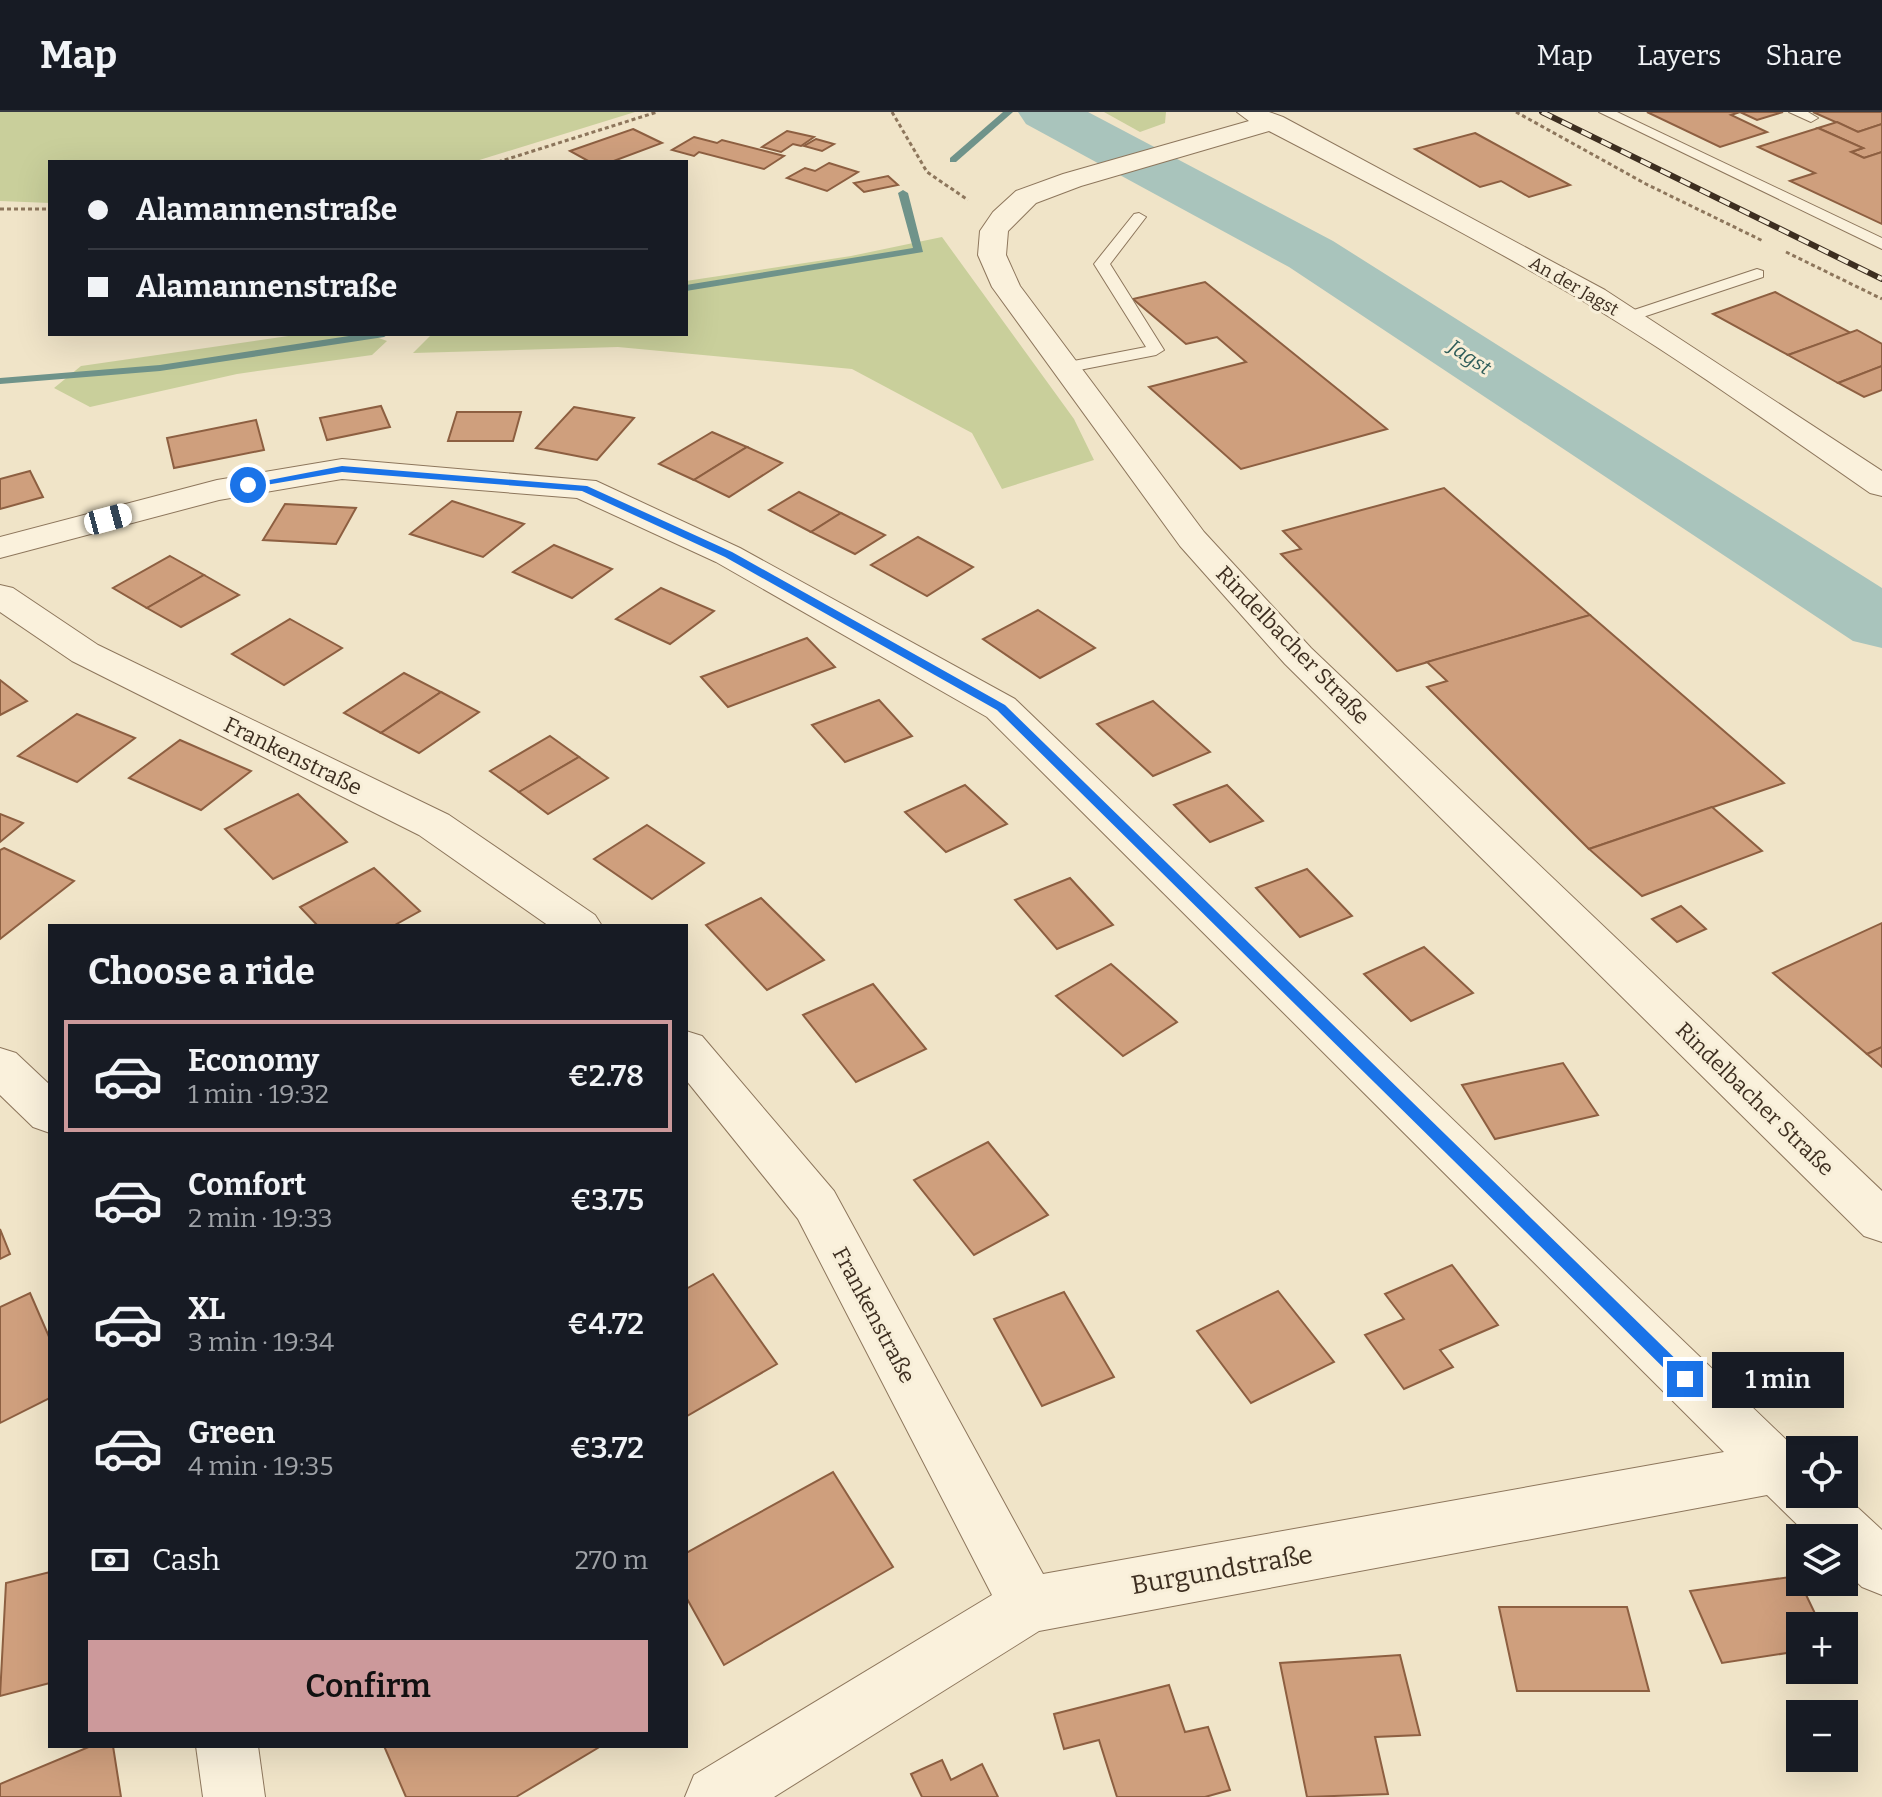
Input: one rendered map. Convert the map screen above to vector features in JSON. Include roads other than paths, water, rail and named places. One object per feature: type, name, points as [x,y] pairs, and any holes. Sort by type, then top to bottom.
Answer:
[{"type":"street","name":"Rindelbacher Straße","points":[[1262,117],[1199,145],[1072,180],[1026,197],[994,231],[992,255],[1006,287],[1192,539],[1298,656],[1882,1222]]},
{"type":"street","name":"An der Jagst","points":[[1262,117],[1400,188],[1628,317],[1882,486]]},
{"type":"street","points":[[0,548],[217,490],[342,469],[584,488],[728,555],[1001,708],[1786,1477]]},
{"type":"street","name":"Frankenstraße","points":[[0,596],[85,653],[434,825],[577,924]]},
{"type":"street","name":"Frankenstraße","points":[[688,1050],[816,1205],[1028,1605]]},
{"type":"street","points":[[0,1066],[48,1112]]},
{"type":"street","name":"Burgundstraße","points":[[716,1797],[1028,1605],[1786,1485]]},
{"type":"street","points":[[1818,1508],[1882,1568]]},
{"type":"street","points":[[227,1748],[234,1797]]},
{"type":"lane","points":[[1606,112],[1882,244]]},
{"type":"lane","points":[[1796,112],[1811,118]]},
{"type":"lane","points":[[1064,368],[1156,350],[1102,264],[1139,217]]},
{"type":"lane","points":[[1628,317],[1757,274]]},
{"type":"waterway","points":[[953,160],[1008,112]]},
{"type":"waterway","name":"Jagst","points":[[1046,112],[1311,254],[1882,624]]},
{"type":"waterway","points":[[688,288],[919,250],[903,193]]},
{"type":"waterway","points":[[0,381],[160,368],[371,336]]},
{"type":"railway","points":[[1542,112],[1882,279]]}]
